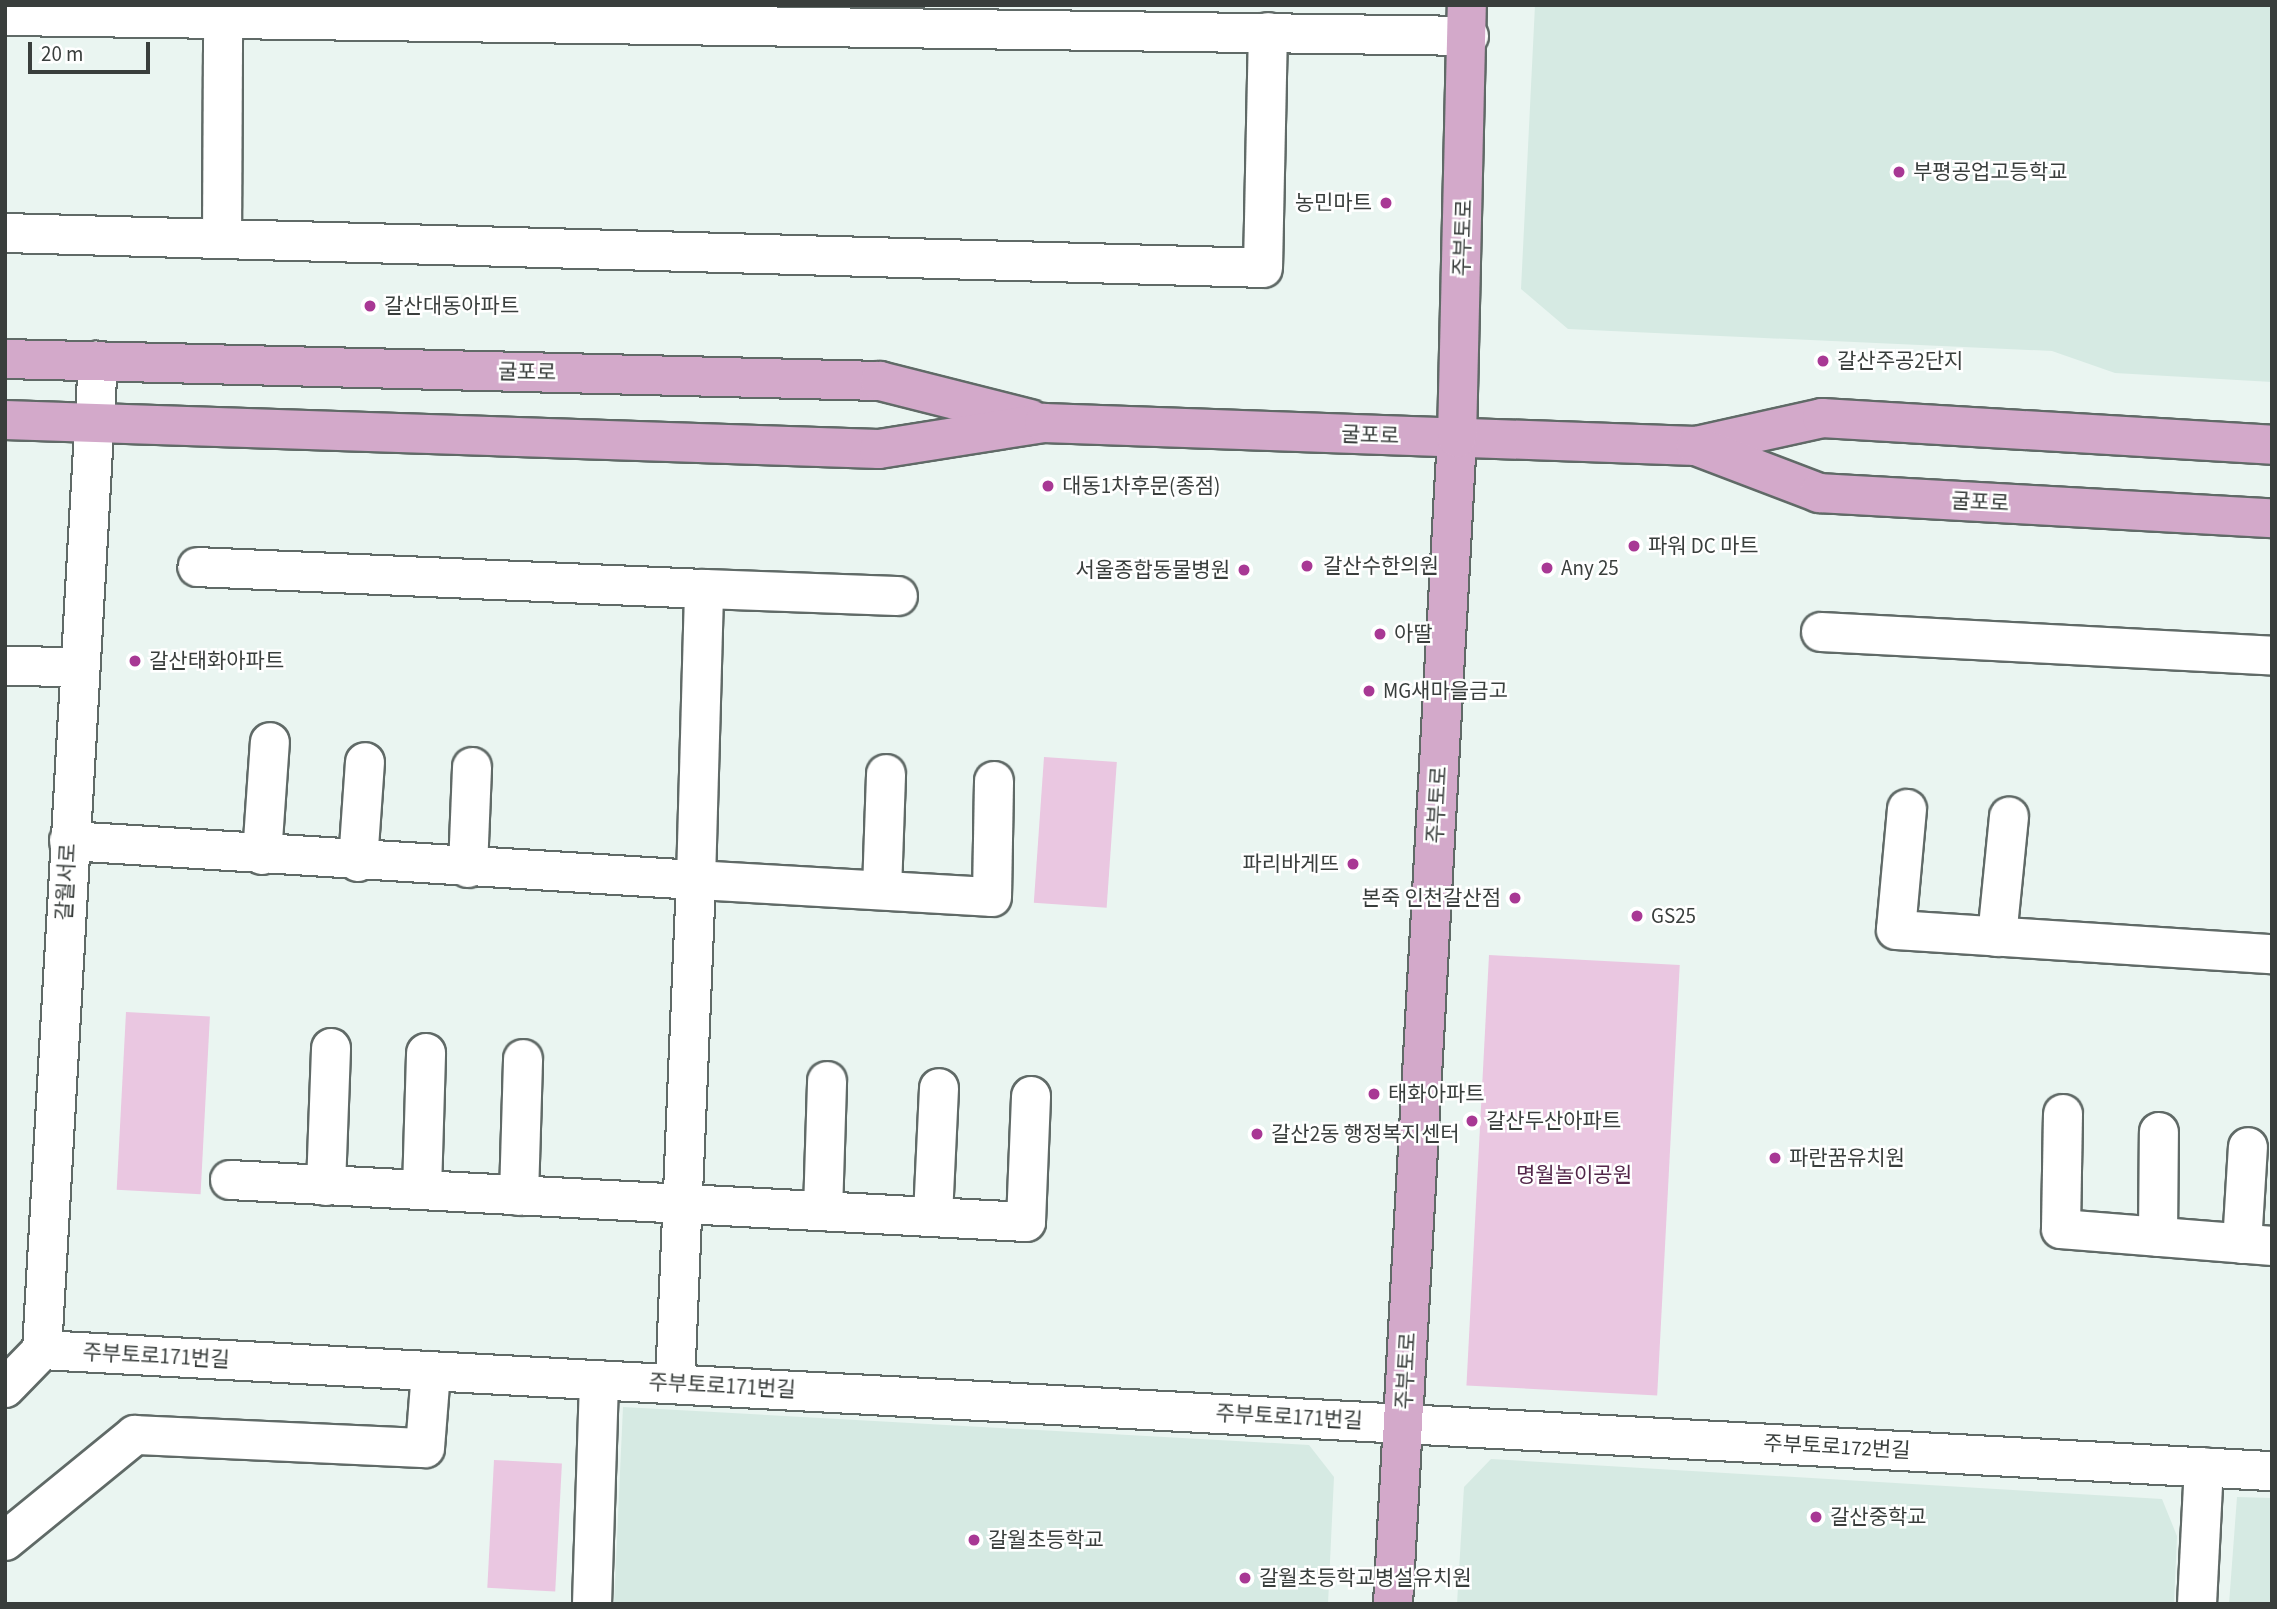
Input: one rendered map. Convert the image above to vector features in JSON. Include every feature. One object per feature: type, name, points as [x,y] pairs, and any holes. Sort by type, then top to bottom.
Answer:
[{"type":"main road","name":"주부토로","points":[[1393,1604],[1457,438],[1468,20]]},
{"type":"main road","name":"굴포로","points":[[5,359],[880,381],[1044,423]]},
{"type":"main road","name":"굴포로","points":[[5,420],[879,449],[1044,423],[1696,446],[1822,418],[2272,445]]},
{"type":"main road","name":"굴포로","points":[[1696,446],[1819,493],[2272,518]]},
{"type":"street","points":[[5,16],[223,19],[515,14],[1185,18],[1268,32],[1468,20]]},
{"type":"street","points":[[222,238],[223,19]]},
{"type":"street","points":[[5,233],[1263,268],[1268,32]]},
{"type":"street","name":"갈월서로","points":[[42,1350],[78,667],[98,361]]},
{"type":"street","points":[[197,567],[898,596]]},
{"type":"street","points":[[675,1384],[685,1204],[704,589]]},
{"type":"street","points":[[1821,632],[2272,656]]},
{"type":"street","points":[[5,666],[78,667]]},
{"type":"street","points":[[262,855],[270,742]]},
{"type":"street","points":[[358,862],[365,762]]},
{"type":"street","points":[[468,868],[472,767]]},
{"type":"street","points":[[882,890],[886,774]]},
{"type":"street","points":[[69,841],[358,862],[992,897],[994,781]]},
{"type":"street","points":[[1907,809],[1896,930],[2272,954]]},
{"type":"street","points":[[1997,937],[2009,817]]},
{"type":"street","points":[[326,1186],[331,1048]]},
{"type":"street","points":[[422,1190],[426,1053]]},
{"type":"street","points":[[519,1196],[523,1059]]},
{"type":"street","points":[[823,1212],[827,1080]]},
{"type":"street","points":[[933,1216],[939,1088]]},
{"type":"street","points":[[230,1180],[1026,1222],[1031,1096]]},
{"type":"street","points":[[2063,1114],[2061,1228],[2257,1245],[2248,1147]]},
{"type":"street","points":[[2158,1237],[2159,1132]]},
{"type":"street","points":[[5,1388],[42,1350]]},
{"type":"street","name":"주부토로171번길","points":[[42,1350],[1403,1424]]},
{"type":"street","points":[[5,1541],[135,1435],[425,1448],[431,1371]]},
{"type":"street","points":[[592,1604],[599,1380]]},
{"type":"street","name":"주부토로172번길","points":[[1403,1424],[2272,1471]]},
{"type":"street","points":[[2197,1604],[2204,1467]]},
{"type":"shaded area","name":"부평공업고등학교","points":[[1535,5],[2272,5],[2272,382],[2115,373],[2052,351],[1568,329],[1521,289]]},
{"type":"shaded area","name":"갈월초등학교","points":[[623,1407],[1309,1445],[1334,1477],[1328,1604],[614,1604]]},
{"type":"shaded area","name":"갈산중학교","points":[[1491,1459],[2162,1499],[2177,1536],[2174,1604],[1457,1604],[1464,1487]]},
{"type":"shaded area","points":[[2237,1497],[2272,1498],[2272,1604],[2229,1604]]},
{"type":"green space","points":[[1044,757],[1117,762],[1107,908],[1034,903]]},
{"type":"green space","name":"명월놀이공원","points":[[1489,955],[1680,965],[1657,1395],[1466,1385]]},
{"type":"green space","points":[[126,1012],[210,1016],[201,1194],[117,1190]]},
{"type":"green space","points":[[494,1460],[562,1464],[555,1591],[487,1588]]},
{"type":"place","name":"부평공업고등학교","points":[[1899,172]]},
{"type":"place","name":"농민마트","points":[[1386,203]]},
{"type":"place","name":"갈산대동아파트","points":[[370,306]]},
{"type":"place","name":"갈산주공2단지","points":[[1823,361]]},
{"type":"place","name":"대동1차후문(종점)","points":[[1048,486]]},
{"type":"place","name":"파워 DC 마트","points":[[1634,546]]},
{"type":"place","name":"갈산수한의원","points":[[1307,566]]},
{"type":"place","name":"Any 25","points":[[1547,568]]},
{"type":"place","name":"서울종합동물병원","points":[[1244,570]]},
{"type":"place","name":"아딸","points":[[1380,634]]},
{"type":"place","name":"갈산태화아파트","points":[[135,661]]},
{"type":"place","name":"MG새마을금고","points":[[1369,691]]},
{"type":"place","name":"파리바게뜨","points":[[1353,864]]},
{"type":"place","name":"본죽 인천갈산점","points":[[1515,898]]},
{"type":"place","name":"GS25","points":[[1637,916]]},
{"type":"place","name":"태화아파트","points":[[1374,1094]]},
{"type":"place","name":"갈산두산아파트","points":[[1472,1121]]},
{"type":"place","name":"갈산2동 행정복지센터","points":[[1257,1134]]},
{"type":"place","name":"파란꿈유치원","points":[[1775,1158]]},
{"type":"place","name":"갈산중학교","points":[[1816,1517]]},
{"type":"place","name":"갈월초등학교","points":[[974,1540]]},
{"type":"place","name":"갈월초등학교병설유치원","points":[[1245,1578]]}]
